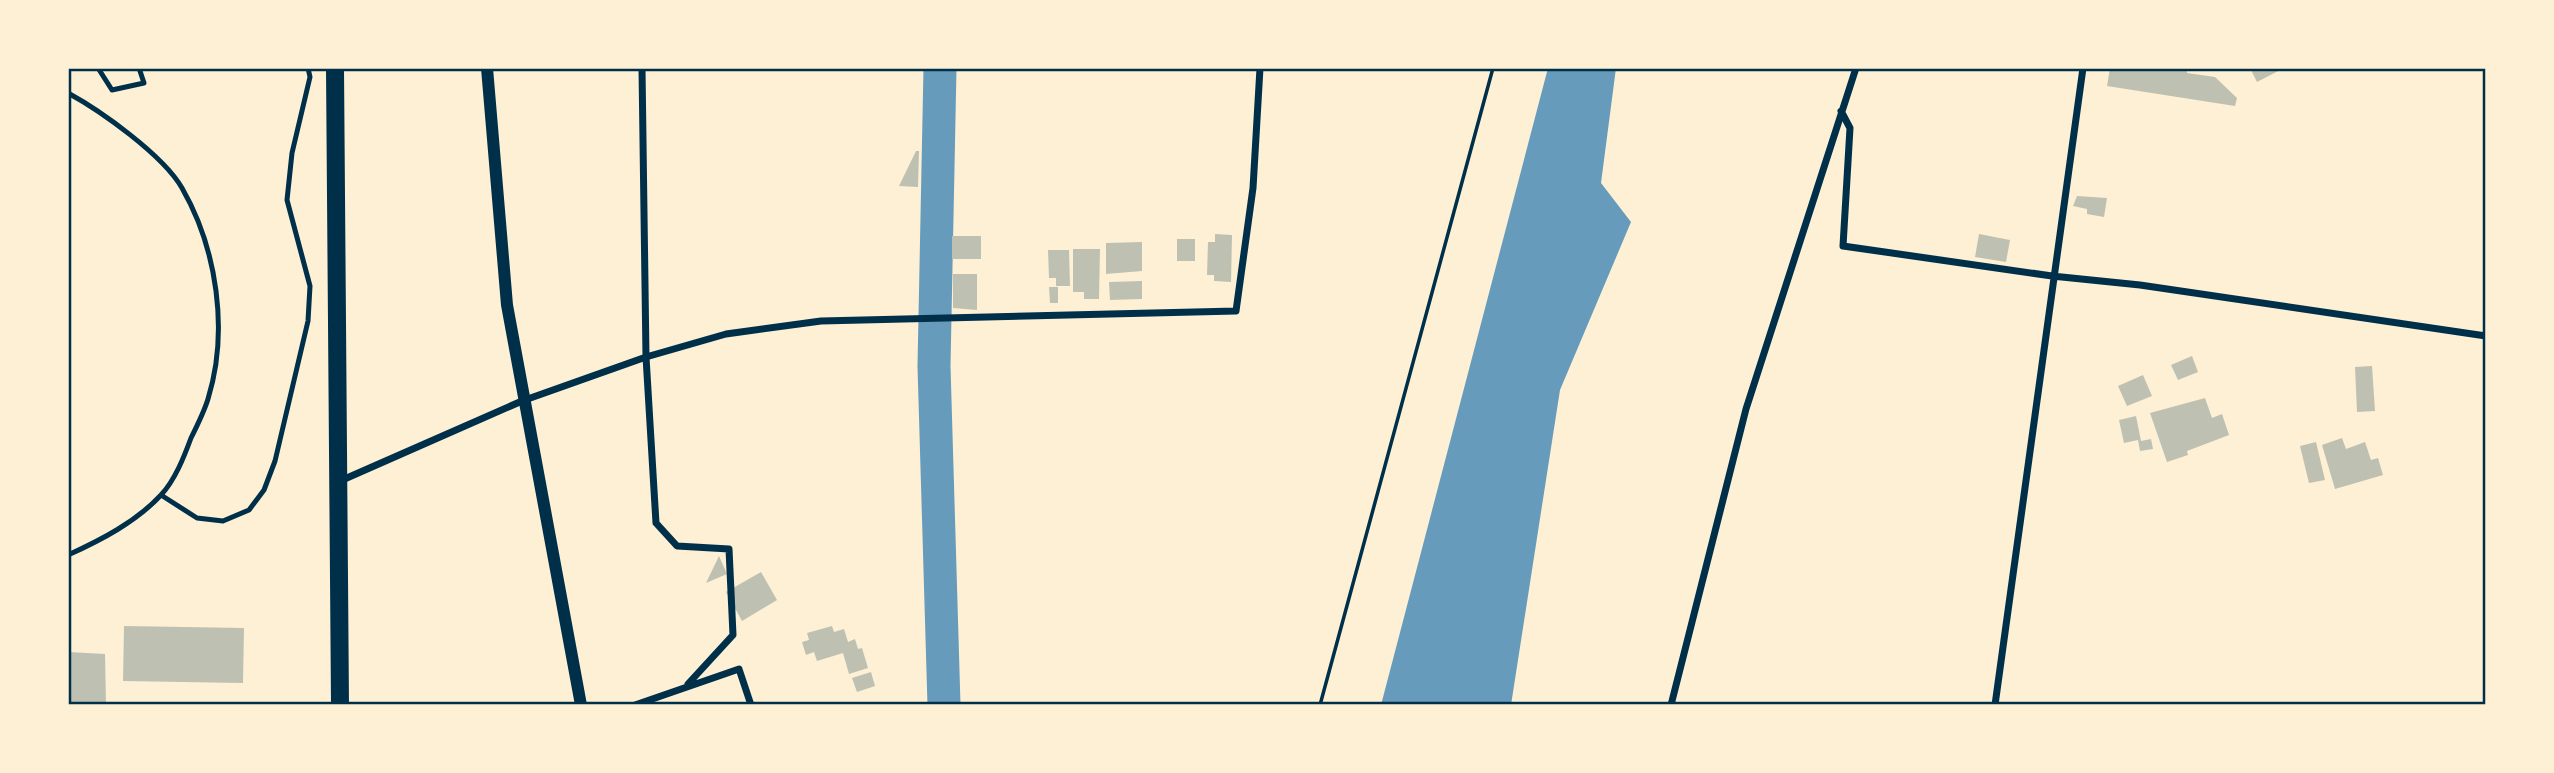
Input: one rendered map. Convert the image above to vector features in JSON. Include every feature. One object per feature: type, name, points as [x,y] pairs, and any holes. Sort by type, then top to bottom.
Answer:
[{"type":"highway","points":[[335,68],[340,705]]},
{"type":"street","points":[[487,68],[507,305],[522,401],[581,705]]},
{"type":"street","points":[[642,68],[646,357],[656,523],[677,546],[729,549],[733,635],[688,684]]},
{"type":"street","points":[[338,482],[522,401],[646,357],[726,334],[821,321],[952,320],[1236,311],[1253,188],[1260,68]]},
{"type":"street","points":[[1671,705],[1746,409],[1856,68]]},
{"type":"street","points":[[1995,705],[2052,276],[2083,68]]},
{"type":"street","points":[[1841,111],[1850,128],[1843,246],[2052,276],[2140,285],[2486,336]]},
{"type":"street","points":[[635,705],[688,684],[739,669],[751,705]]},
{"type":"lane","points":[[97,68],[112,90],[144,83],[139,68]]},
{"type":"lane","points":[[161,495],[197,518],[223,521],[249,510],[264,490],[275,461],[308,321],[310,286],[287,200],[292,153],[310,77],[309,68]]},
{"type":"lane","points":[[68,93],[97,109],[141,145],[181,187],[213,263],[217,353],[208,399],[183,458],[161,495],[108,537],[68,555]]},
{"type":"path","points":[[1320,705],[1493,68]]},
{"type":"water","points":[[1548,68],[1616,68],[1601,183],[1631,222],[1560,390],[1511,705],[1381,705]]},
{"type":"building","points":[[2110,68],[2187,68],[2187,73],[2215,77],[2237,98],[2235,106],[2107,86]]},
{"type":"building","points":[[2250,68],[2284,68],[2257,82]]},
{"type":"building","points":[[916,151],[919,151],[918,187],[899,186]]},
{"type":"building","points":[[2077,196],[2107,198],[2104,217],[2087,214],[2087,209],[2073,206]]},
{"type":"building","points":[[1215,234],[1232,235],[1231,282],[1214,281],[1214,275],[1207,275],[1208,242],[1215,242]]},
{"type":"building","points":[[1979,234],[2010,240],[2006,262],[1975,257]]},
{"type":"building","points":[[952,236],[981,236],[981,259],[952,259]]},
{"type":"building","points":[[1177,239],[1195,239],[1195,261],[1177,261]]},
{"type":"building","points":[[1142,242],[1142,271],[1106,274],[1106,243]]},
{"type":"building","points":[[1073,249],[1100,249],[1099,299],[1084,299],[1084,292],[1073,292]]},
{"type":"building","points":[[1048,250],[1069,250],[1070,286],[1056,286],[1056,278],[1049,278]]},
{"type":"building","points":[[953,274],[977,274],[977,310],[953,308]]},
{"type":"building","points":[[1142,281],[1142,299],[1110,300],[1109,282]]},
{"type":"building","points":[[1049,287],[1058,287],[1058,303],[1050,303]]},
{"type":"building","points":[[2192,356],[2198,372],[2178,380],[2171,365]]},
{"type":"building","points":[[2372,366],[2375,411],[2357,412],[2355,367]]},
{"type":"building","points":[[2143,375],[2152,396],[2127,406],[2118,386]]},
{"type":"building","points":[[2205,398],[2212,418],[2222,414],[2229,435],[2167,462],[2150,413]]},
{"type":"building","points":[[2136,416],[2141,441],[2151,439],[2153,449],[2140,451],[2138,440],[2124,443],[2119,420]]},
{"type":"building","points":[[2342,438],[2346,449],[2365,442],[2371,460],[2378,458],[2383,475],[2335,489],[2322,445]]},
{"type":"building","points":[[2316,442],[2325,480],[2309,483],[2300,446]]},
{"type":"building","points":[[719,556],[727,574],[706,583]]},
{"type":"building","points":[[761,572],[777,600],[742,621],[726,592]]},
{"type":"building","points":[[124,626],[244,628],[243,683],[123,681]]},
{"type":"building","points":[[832,626],[834,632],[844,629],[848,642],[855,639],[858,649],[862,648],[868,668],[849,674],[843,653],[817,661],[814,652],[806,655],[802,642],[809,640],[807,633]]},
{"type":"building","points":[[68,652],[105,654],[106,705],[68,705]]},
{"type":"building","points":[[871,672],[875,686],[857,692],[852,678]]},
{"type":"waterway","points":[[940,68],[934,366],[944,705]]}]
